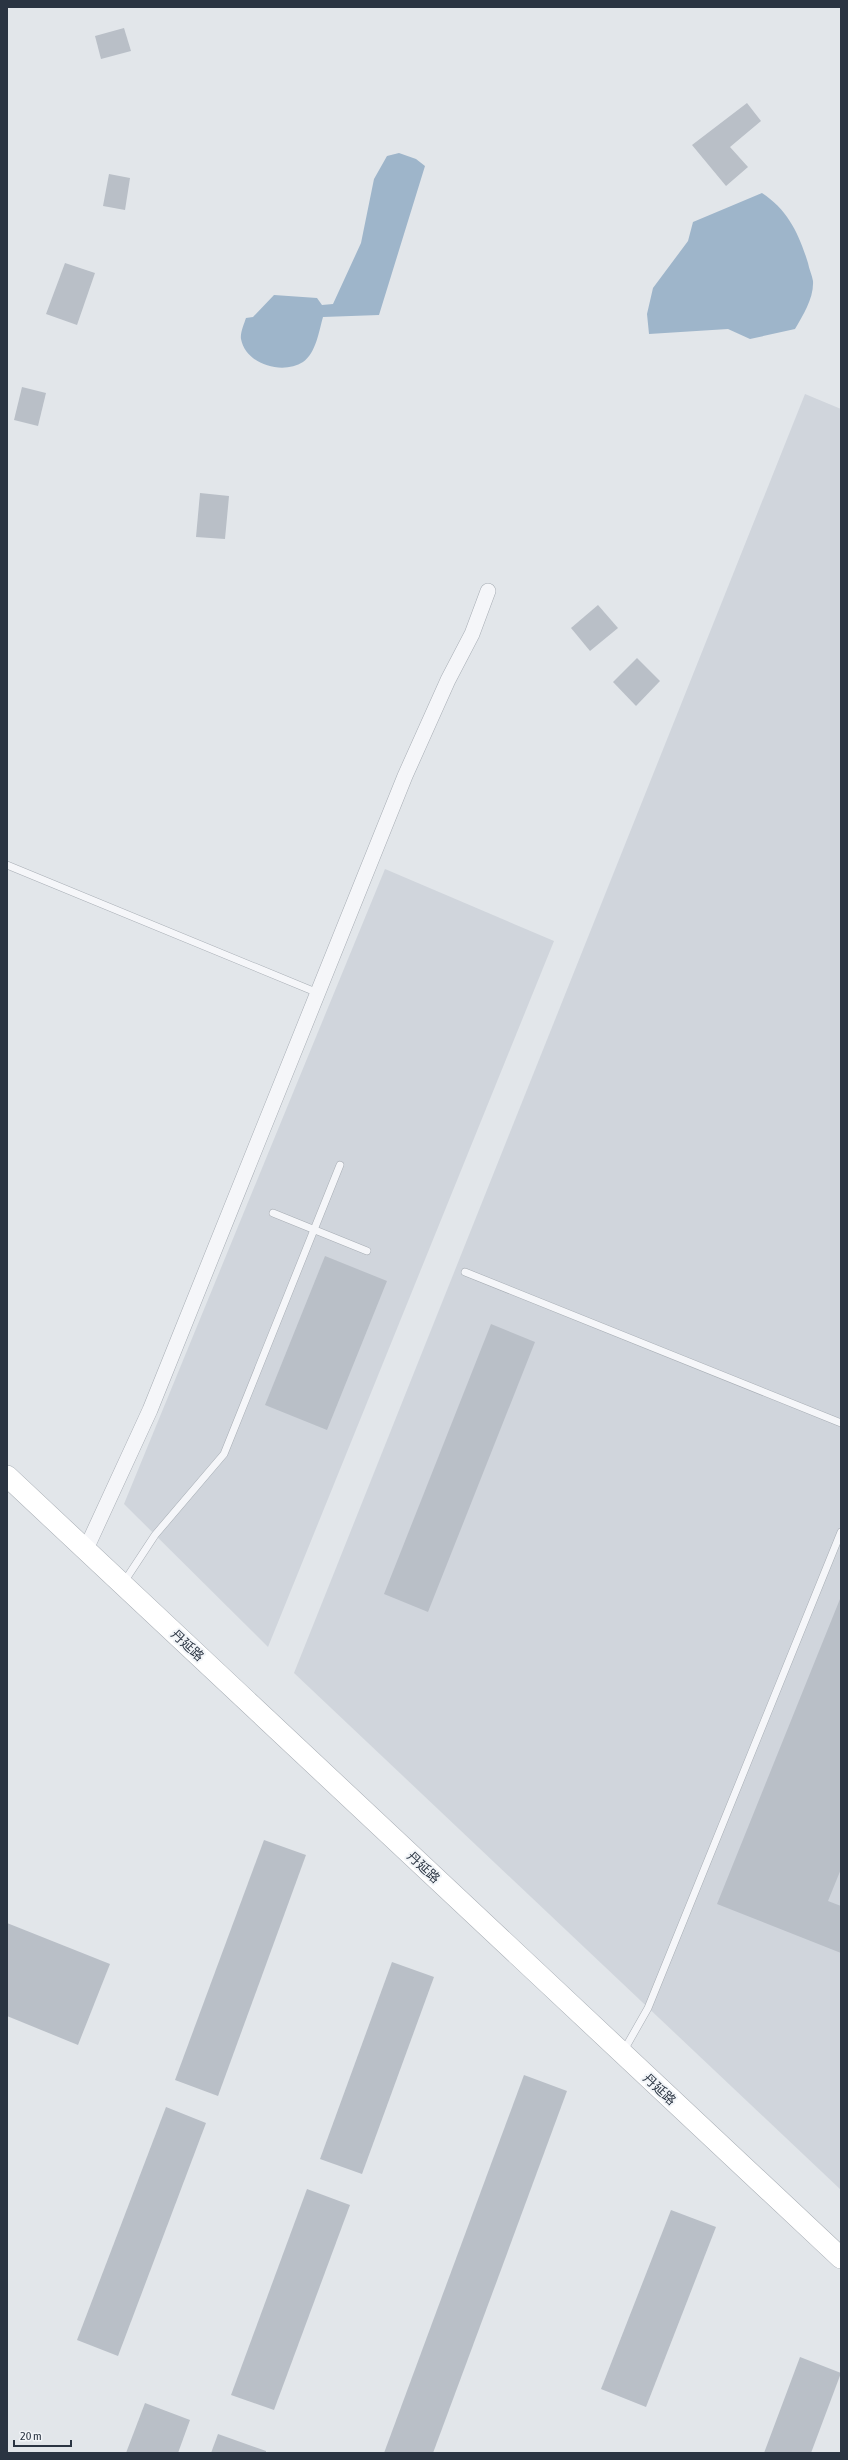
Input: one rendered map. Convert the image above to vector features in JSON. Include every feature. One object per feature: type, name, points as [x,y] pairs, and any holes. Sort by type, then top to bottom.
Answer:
[{"type":"main road","name":"丹延路","points":[[7,1476],[841,2258]]},
{"type":"street","points":[[86,1550],[150,1410],[405,776],[448,680],[472,634],[488,591]]},
{"type":"lane","points":[[7,865],[318,993]]},
{"type":"lane","points":[[122,1584],[155,1536],[224,1454],[340,1165]]},
{"type":"lane","points":[[273,1212],[367,1251]]},
{"type":"lane","points":[[465,1272],[841,1423]]},
{"type":"lane","points":[[622,2053],[648,2008],[839,1542],[841,1532]]},
{"type":"shaded area","points":[[805,394],[841,409],[841,2190],[294,1673]]},
{"type":"shaded area","points":[[385,869],[554,941],[268,1647],[124,1504]]},
{"type":"water","points":[[399,153],[416,159],[425,166],[379,315],[323,317],[314,347],[303,362],[286,368],[266,365],[258,361],[244,348],[241,339],[246,318],[253,317],[274,295],[317,298],[322,305],[333,304],[361,243],[374,179],[387,156]]},
{"type":"water","points":[[762,193],[786,215],[801,242],[813,279],[810,300],[795,329],[750,339],[728,329],[649,334],[647,314],[653,288],[688,241],[693,222]]},
{"type":"building","points":[[124,28],[131,51],[101,59],[95,36]]},
{"type":"building","points":[[747,103],[761,121],[730,147],[748,167],[726,186],[692,145]]},
{"type":"building","points":[[109,174],[130,178],[125,210],[103,206]]},
{"type":"building","points":[[65,263],[95,273],[77,325],[46,314]]},
{"type":"building","points":[[22,387],[46,393],[38,426],[14,420]]},
{"type":"building","points":[[200,493],[229,496],[225,539],[196,537]]},
{"type":"building","points":[[598,605],[618,628],[590,651],[571,628]]},
{"type":"building","points":[[637,658],[660,681],[636,706],[613,682]]},
{"type":"building","points":[[325,1256],[387,1281],[327,1430],[265,1405]]},
{"type":"building","points":[[491,1324],[535,1342],[428,1612],[384,1594]]},
{"type":"building","points":[[840,1599],[841,1869],[828,1901],[841,1906],[841,1953],[717,1904]]},
{"type":"building","points":[[264,1840],[306,1855],[218,2096],[175,2080]]},
{"type":"building","points":[[7,1923],[110,1964],[78,2045],[7,2016]]},
{"type":"building","points":[[392,1962],[434,1977],[362,2174],[320,2159]]},
{"type":"building","points":[[524,2075],[567,2091],[495,2286],[433,2453],[384,2453]]},
{"type":"building","points":[[166,2107],[206,2123],[118,2356],[77,2340]]},
{"type":"building","points":[[307,2189],[350,2205],[274,2410],[231,2395]]},
{"type":"building","points":[[671,2210],[716,2227],[646,2407],[601,2389]]},
{"type":"building","points":[[800,2357],[841,2373],[811,2453],[764,2453]]},
{"type":"building","points":[[145,2403],[190,2420],[178,2453],[126,2453]]},
{"type":"building","points":[[218,2434],[266,2451],[266,2453],[211,2453]]}]
